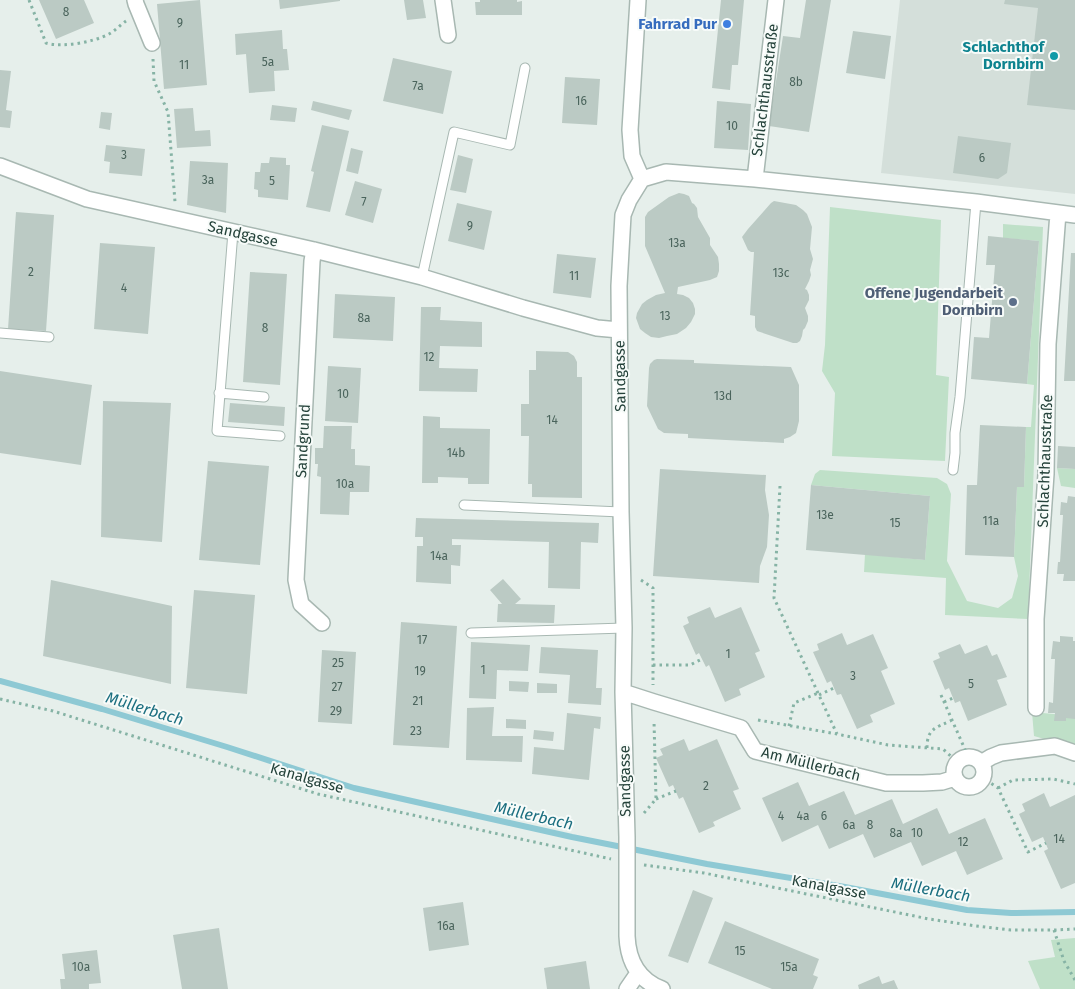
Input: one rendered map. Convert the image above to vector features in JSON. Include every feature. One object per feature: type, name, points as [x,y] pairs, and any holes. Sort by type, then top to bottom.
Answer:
[{"type":"street","points":[[443,0],[448,35]]},
{"type":"street","points":[[638,0],[630,130],[632,156],[642,179]]},
{"type":"street","name":"Schlachthausstraße","points":[[755,180],[776,0]]},
{"type":"street","points":[[136,2],[152,43]]},
{"type":"street","name":"Sandgasse","points":[[0,166],[87,199],[314,250],[422,277],[523,308],[597,328],[619,330],[627,947],[638,973]]},
{"type":"street","points":[[619,330],[619,286],[624,215],[629,200],[642,179],[666,172],[976,202],[1075,215]]},
{"type":"street","name":"Schlachthausstraße","points":[[1036,708],[1036,619],[1046,474],[1048,344],[1058,213]]},
{"type":"street","name":"Sandgrund","points":[[314,250],[296,580],[301,604],[322,623]]},
{"type":"street","points":[[623,692],[741,728]]},
{"type":"street","name":"Am Müllerbach","points":[[741,728],[755,751],[886,783],[942,782],[955,778],[958,783],[969,787],[975,786],[980,782],[972,765],[991,757],[1055,746],[1075,752]]},
{"type":"street","points":[[955,778],[955,766],[972,765]]},
{"type":"street","points":[[627,989],[638,973],[653,986],[662,989]]},
{"type":"lane","points":[[422,277],[454,132],[510,145],[525,68]]},
{"type":"lane","points":[[953,470],[976,202]]},
{"type":"lane","points":[[233,232],[217,431],[280,436]]},
{"type":"lane","points":[[0,333],[50,337]]},
{"type":"lane","points":[[220,394],[264,397]]},
{"type":"lane","points":[[464,506],[621,512]]},
{"type":"lane","points":[[471,633],[624,628]]},
{"type":"path","points":[[29,0],[46,43],[52,45],[68,45],[94,40],[109,34],[126,21],[136,2]]},
{"type":"path","points":[[152,43],[154,81],[168,112],[175,209]]},
{"type":"path","points":[[780,486],[774,598],[837,734]]},
{"type":"path","points":[[653,665],[690,664],[702,659]]},
{"type":"path","points":[[789,726],[794,703],[834,688]]},
{"type":"path","points":[[941,695],[972,765]]},
{"type":"path","points":[[944,702],[953,698]]},
{"type":"path","name":"Kanalgasse","points":[[0,699],[53,711],[318,794],[626,859],[929,919],[1011,930],[1075,929]]},
{"type":"path","points":[[741,728],[753,719],[888,745],[944,749],[972,765],[998,788],[1028,852],[1046,843]]},
{"type":"path","points":[[926,748],[927,737],[930,732],[952,720]]},
{"type":"path","points":[[998,788],[1013,780],[1053,779],[1075,784]]},
{"type":"path","points":[[656,799],[676,791]]},
{"type":"path","points":[[1054,930],[1064,961],[1075,980]]},
{"type":"shaded area","points":[[900,0],[1075,0],[1075,194],[881,173]]},
{"type":"green space","points":[[830,207],[941,220],[936,375],[949,377],[945,461],[832,456],[835,393],[822,371],[825,345]]},
{"type":"green space","points":[[1003,224],[1043,227],[1028,619],[945,615],[946,578],[864,572],[865,554],[925,560],[930,496],[811,485],[815,474],[820,470],[937,478],[947,484],[951,494],[947,561],[967,601],[998,608],[1012,598],[1018,576],[1014,557],[1017,487],[1024,487],[1026,427],[1031,427],[1034,385],[1027,384],[1039,241],[1003,238]]},
{"type":"green space","points":[[1057,468],[1075,469],[1075,488],[1061,486]]},
{"type":"green space","points":[[1032,712],[1075,716],[1075,748],[1034,736]]},
{"type":"green space","points":[[1075,938],[1075,989],[1040,989],[1028,961],[1055,957],[1051,940]]},
{"type":"building","points":[[39,0],[84,0],[94,23],[56,39]]},
{"type":"building","points":[[200,0],[207,85],[164,89],[157,4]]},
{"type":"building","points":[[279,0],[340,0],[340,1],[280,9]]},
{"type":"building","points":[[404,0],[423,0],[426,18],[407,20]]},
{"type":"building","points":[[480,0],[522,1],[522,15],[476,15],[475,2],[480,2]]},
{"type":"building","points":[[721,0],[744,0],[738,65],[732,65],[730,90],[712,88]]},
{"type":"building","points":[[806,0],[831,0],[809,132],[769,126],[783,36],[800,38]]},
{"type":"building","name":"Schlachthof Dornbirn","points":[[1005,0],[1075,0],[1075,110],[1027,105],[1038,8],[1004,4]]},
{"type":"building","points":[[282,30],[283,49],[287,49],[289,70],[274,71],[275,91],[249,93],[246,54],[236,55],[235,34]]},
{"type":"building","points":[[853,31],[891,36],[885,79],[846,73]]},
{"type":"building","points":[[393,58],[452,71],[443,114],[383,101]]},
{"type":"building","points":[[0,70],[11,71],[6,110],[12,111],[10,128],[0,127]]},
{"type":"building","points":[[565,77],[600,79],[597,125],[562,123]]},
{"type":"building","points":[[313,101],[352,110],[349,120],[311,110]]},
{"type":"building","points":[[717,101],[751,104],[748,150],[714,148]]},
{"type":"building","points":[[272,105],[297,108],[295,122],[270,120]]},
{"type":"building","points":[[193,108],[195,131],[210,130],[211,146],[177,148],[174,109]]},
{"type":"building","points":[[101,112],[112,113],[110,130],[99,128]]},
{"type":"building","points":[[322,125],[349,131],[330,212],[306,207],[314,172],[311,171]]},
{"type":"building","points":[[958,136],[1011,143],[1007,173],[998,179],[953,173]]},
{"type":"building","points":[[106,145],[145,149],[142,176],[109,173],[110,162],[104,161]]},
{"type":"building","points":[[351,148],[363,151],[358,174],[346,171]]},
{"type":"building","points":[[458,155],[473,159],[466,193],[450,190]]},
{"type":"building","points":[[270,157],[286,158],[286,165],[290,165],[288,200],[258,197],[258,190],[254,189],[255,172],[260,172],[261,163],[269,163]]},
{"type":"building","points":[[190,161],[228,163],[226,213],[187,205]]},
{"type":"building","points":[[355,181],[382,189],[373,223],[345,215]]},
{"type":"building","points":[[679,193],[689,196],[697,208],[698,217],[710,238],[710,245],[718,257],[719,271],[717,277],[710,280],[678,287],[677,294],[689,298],[695,309],[695,314],[686,328],[677,334],[659,338],[651,337],[640,329],[636,318],[637,313],[642,304],[647,300],[665,293],[645,246],[645,217],[648,212],[669,197]]},
{"type":"building","points":[[774,201],[796,205],[807,214],[812,227],[810,249],[813,259],[810,270],[811,275],[805,289],[809,295],[805,308],[808,321],[800,341],[797,343],[757,331],[755,316],[750,315],[754,252],[748,250],[742,237]]},
{"type":"building","points":[[457,203],[492,211],[484,250],[448,241]]},
{"type":"building","points":[[16,212],[54,215],[46,331],[8,329]]},
{"type":"building","name":"Offene Jugendarbeit Dornbirn","points":[[988,236],[1039,241],[1027,384],[971,379],[974,337],[989,338],[995,265],[986,265]]},
{"type":"building","points":[[100,243],[155,247],[148,334],[94,329]]},
{"type":"building","points":[[1071,253],[1075,253],[1075,381],[1064,381]]},
{"type":"building","points":[[557,254],[596,258],[591,298],[553,293]]},
{"type":"building","points":[[250,272],[287,274],[280,385],[243,382]]},
{"type":"building","points":[[335,294],[395,297],[393,341],[333,338]]},
{"type":"building","points":[[421,307],[441,307],[440,320],[482,322],[482,347],[440,346],[439,368],[478,369],[477,392],[419,391]]},
{"type":"building","points":[[536,351],[568,352],[574,356],[577,362],[577,377],[582,377],[582,498],[532,497],[532,484],[528,484],[529,436],[521,436],[521,404],[529,404],[529,370],[536,370]]},
{"type":"building","points":[[657,359],[694,360],[694,363],[791,367],[799,385],[799,421],[796,433],[784,439],[784,443],[688,438],[688,434],[664,433],[658,429],[647,406],[649,368],[650,364]]},
{"type":"building","points":[[328,366],[361,368],[358,423],[325,421]]},
{"type":"building","points":[[0,371],[92,385],[81,465],[0,453]]},
{"type":"building","points":[[103,401],[171,403],[162,542],[101,537]]},
{"type":"building","points":[[230,403],[285,407],[284,426],[228,422]]},
{"type":"building","points":[[423,416],[440,417],[440,428],[490,429],[489,484],[468,484],[468,478],[438,477],[438,483],[422,483]]},
{"type":"building","points":[[980,425],[1026,427],[1024,487],[1017,487],[1014,557],[965,555],[967,485],[977,485]]},
{"type":"building","points":[[324,426],[352,426],[351,449],[355,449],[355,465],[370,466],[369,492],[350,492],[349,515],[320,514],[321,477],[317,476],[318,464],[315,464],[315,448],[323,448]]},
{"type":"building","points":[[1058,446],[1075,447],[1075,469],[1057,468]]},
{"type":"building","points":[[208,461],[269,466],[260,565],[199,560]]},
{"type":"building","points":[[660,469],[766,475],[765,490],[769,515],[767,547],[760,566],[759,583],[653,576]]},
{"type":"building","points":[[811,485],[930,496],[925,560],[806,550]]},
{"type":"building","points":[[1068,496],[1075,497],[1075,581],[1063,581],[1064,574],[1057,574],[1058,562],[1060,562],[1063,515],[1060,515],[1061,502],[1067,503]]},
{"type":"building","points":[[416,518],[599,523],[598,543],[581,542],[580,589],[548,588],[549,542],[452,539],[452,545],[461,545],[460,566],[451,565],[451,584],[416,582],[417,546],[423,546],[423,537],[415,537]]},
{"type":"building","points":[[503,579],[521,599],[515,604],[555,605],[554,623],[497,622],[498,604],[502,604],[490,590]]},
{"type":"building","points":[[51,580],[172,606],[171,684],[43,656]]},
{"type":"building","points":[[194,590],[255,595],[247,694],[186,688]]},
{"type":"building","points":[[710,607],[715,618],[741,607],[760,651],[755,653],[765,677],[739,689],[741,695],[725,702],[709,665],[706,667],[699,653],[696,655],[683,626],[689,623],[687,617]]},
{"type":"building","points":[[401,622],[457,626],[449,748],[393,745]]},
{"type":"building","points":[[842,633],[847,645],[873,634],[888,668],[881,671],[895,704],[870,715],[873,722],[857,729],[841,694],[837,695],[831,681],[827,683],[813,652],[819,650],[817,644]]},
{"type":"building","points":[[1060,636],[1073,637],[1073,641],[1075,641],[1075,719],[1066,718],[1066,721],[1054,721],[1055,713],[1048,713],[1049,702],[1053,703],[1055,659],[1051,659],[1053,641],[1060,642]]},
{"type":"building","points":[[471,642],[530,645],[528,671],[497,670],[496,699],[469,698]]},
{"type":"building","points":[[960,644],[965,654],[987,645],[992,656],[997,654],[1007,677],[997,680],[1007,705],[968,721],[960,701],[955,703],[949,688],[945,690],[933,661],[940,658],[938,653]]},
{"type":"building","points":[[541,647],[598,650],[596,688],[602,688],[601,705],[568,703],[570,675],[539,673]]},
{"type":"building","points":[[322,650],[356,652],[352,724],[318,722]]},
{"type":"building","points":[[509,681],[529,682],[528,692],[509,691]]},
{"type":"building","points":[[537,683],[557,684],[557,693],[537,693]]},
{"type":"building","points":[[494,707],[492,736],[523,736],[522,762],[466,760],[467,708]]},
{"type":"building","points":[[567,713],[601,717],[600,729],[594,728],[589,780],[532,774],[534,747],[564,750]]},
{"type":"building","points":[[506,719],[526,720],[526,729],[506,728]]},
{"type":"building","points":[[534,730],[554,732],[553,741],[533,739]]},
{"type":"building","points":[[684,739],[689,751],[717,739],[739,789],[733,791],[741,809],[713,822],[715,826],[699,833],[683,797],[679,799],[673,785],[669,787],[656,758],[663,755],[660,749]]},
{"type":"building","points":[[798,782],[809,806],[844,791],[855,815],[892,799],[903,824],[937,808],[949,834],[985,818],[1003,859],[967,875],[956,851],[922,866],[911,842],[874,858],[863,834],[829,849],[818,825],[782,842],[762,798]]},
{"type":"building","points":[[1044,793],[1050,807],[1075,795],[1075,883],[1061,889],[1044,851],[1048,849],[1043,837],[1032,842],[1019,814],[1025,811],[1022,804]]},
{"type":"building","points":[[693,890],[713,898],[688,963],[668,956]]},
{"type":"building","points":[[463,902],[469,945],[429,951],[423,908]]},
{"type":"building","points":[[725,921],[819,959],[813,975],[818,977],[813,989],[772,989],[708,963]]},
{"type":"building","points":[[219,928],[228,989],[182,989],[173,935]]},
{"type":"building","points":[[97,950],[101,983],[89,984],[89,989],[61,989],[60,979],[65,979],[62,954]]},
{"type":"building","points":[[586,961],[590,989],[547,989],[544,968]]},
{"type":"building","points":[[879,976],[882,984],[894,980],[898,989],[859,989],[858,985]]},
{"type":"waterway","name":"Müllerbach","points":[[0,681],[102,709],[354,788],[572,837],[707,864],[967,910],[1011,913],[1075,912]]},
{"type":"place","name":"Fahrrad Pur","points":[[727,24]]},
{"type":"place","name":"Schlachthof Dornbirn","points":[[1054,56]]},
{"type":"place","name":"Offene Jugendarbeit Dornbirn","points":[[1013,302]]}]
